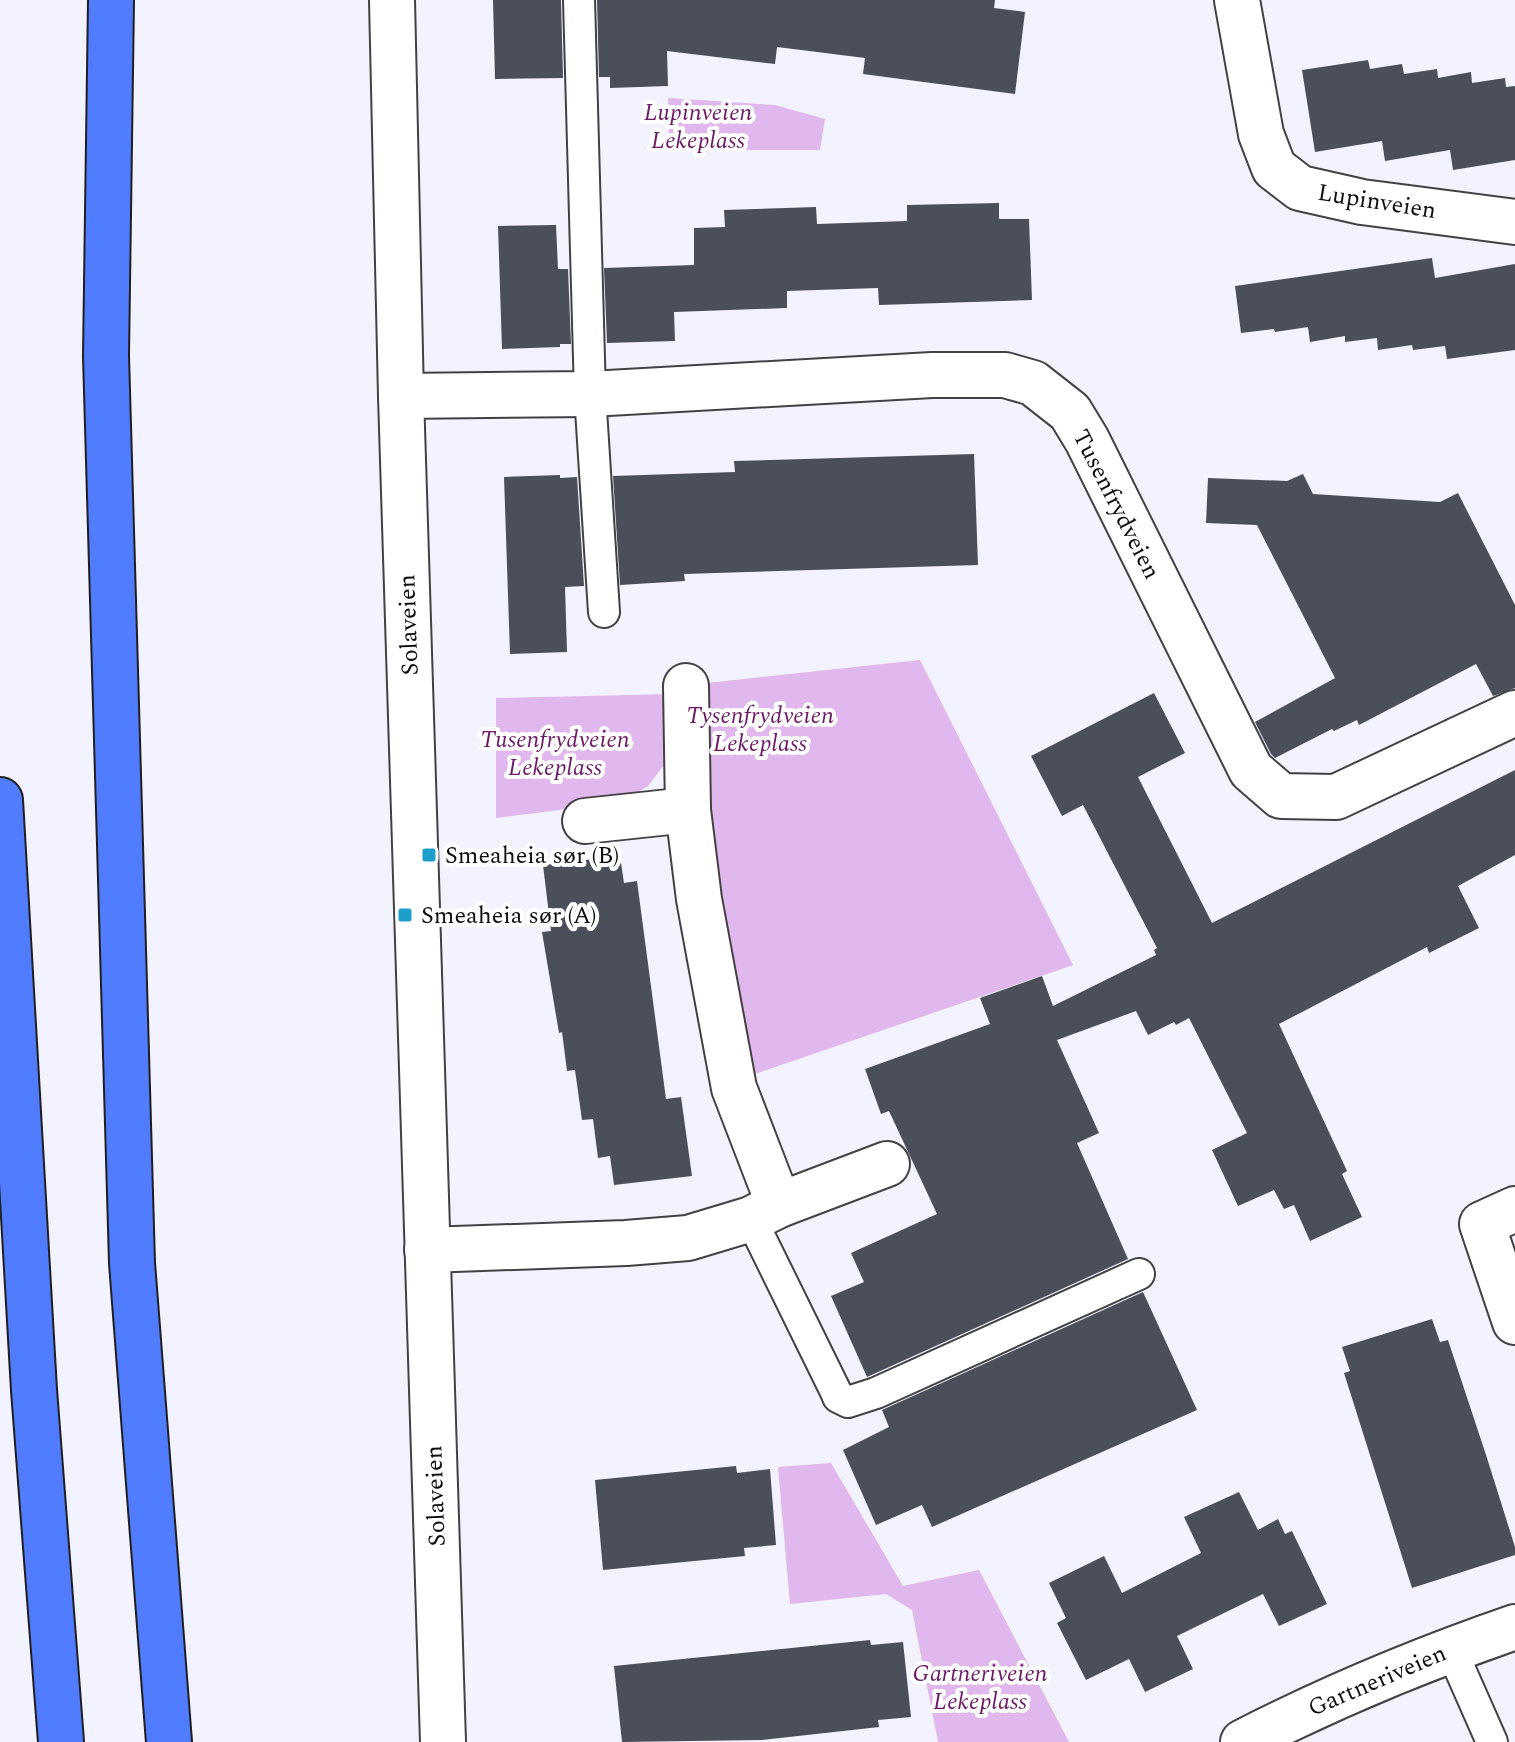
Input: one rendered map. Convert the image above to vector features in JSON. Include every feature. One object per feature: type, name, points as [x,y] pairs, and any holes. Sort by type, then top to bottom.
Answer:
[{"type":"highway","points":[[111,0],[106,356],[132,1263],[169,1742]]},
{"type":"highway","points":[[0,800],[34,1390],[61,1742]]},
{"type":"street","name":"Solaveien","points":[[392,0],[401,396],[443,1742]]},
{"type":"street","name":"Lupinveien","points":[[1237,0],[1261,134],[1274,168],[1300,188],[1362,202],[1515,222]]},
{"type":"street","name":"Tusenfrydveien","points":[[401,396],[590,394],[932,375],[1005,375],[1033,383],[1070,412],[1087,440],[1251,770],[1281,796],[1336,797],[1515,713]]},
{"type":"street","points":[[686,686],[688,810],[699,899],[734,1088],[765,1212]]},
{"type":"street","points":[[585,821],[688,810]]},
{"type":"street","points":[[427,1250],[688,1238],[765,1212],[887,1164]]},
{"type":"street","points":[[1515,1209],[1482,1224],[1515,1322]]},
{"type":"street","name":"Gartneriveien","points":[[1243,1742],[1302,1712],[1451,1649],[1515,1627]]},
{"type":"lane","points":[[579,0],[590,394],[604,612]]},
{"type":"lane","points":[[765,1212],[829,1379],[838,1397],[848,1402],[876,1393],[1139,1274]]},
{"type":"lane","points":[[1451,1649],[1492,1742]]},
{"type":"green space","name":"Lupinveien Lekeplass","points":[[668,98],[775,105],[825,119],[820,150],[669,150]]},
{"type":"green space","name":"Tysenfrydveien Lekeplass","points":[[920,660],[1073,965],[752,1075],[691,813],[698,684]]},
{"type":"green space","name":"Tusenfrydveien Lekeplass","points":[[674,694],[676,749],[648,786],[621,802],[496,818],[496,698]]},
{"type":"green space","name":"Gartneriveien Lekeplass","points":[[831,1463],[903,1586],[979,1570],[1069,1742],[938,1742],[912,1610],[886,1594],[790,1604],[778,1467]]},
{"type":"building","points":[[493,0],[561,0],[563,78],[495,79]]},
{"type":"building","points":[[597,0],[995,0],[994,8],[1025,12],[1015,94],[863,74],[865,58],[777,47],[775,64],[667,51],[668,86],[610,88],[610,77],[599,77]]},
{"type":"building","points":[[1368,60],[1370,69],[1402,64],[1404,74],[1437,69],[1438,78],[1471,72],[1472,83],[1505,78],[1506,87],[1515,86],[1515,160],[1453,170],[1450,150],[1385,161],[1382,141],[1315,152],[1302,70]]},
{"type":"building","points":[[999,203],[999,219],[1029,219],[1032,300],[879,305],[878,288],[787,291],[787,308],[674,312],[675,341],[607,343],[604,268],[694,265],[694,228],[725,227],[724,210],[816,207],[817,224],[907,221],[907,205]]},
{"type":"building","points":[[556,225],[558,269],[568,269],[571,344],[502,349],[498,226]]},
{"type":"building","points":[[1432,258],[1435,278],[1515,264],[1515,350],[1447,359],[1445,346],[1413,350],[1412,345],[1378,350],[1377,338],[1345,342],[1345,336],[1310,342],[1308,327],[1241,333],[1235,286]]},
{"type":"building","points":[[974,454],[978,565],[684,574],[685,581],[620,585],[613,476],[735,472],[734,461]]},
{"type":"building","points":[[1303,474],[1313,494],[1440,502],[1458,493],[1515,605],[1515,688],[1493,696],[1476,664],[1359,725],[1357,720],[1275,758],[1271,754],[1255,722],[1335,678],[1257,525],[1206,523],[1208,478],[1287,481]]},
{"type":"building","points":[[560,475],[560,478],[577,477],[584,586],[565,587],[567,652],[510,654],[504,477]]},
{"type":"building","points":[[1154,693],[1185,753],[1138,777],[1212,923],[1515,770],[1515,855],[1458,886],[1479,928],[1429,953],[1427,947],[1279,1024],[1347,1171],[1342,1174],[1362,1217],[1310,1241],[1294,1205],[1284,1209],[1274,1190],[1238,1206],[1212,1150],[1247,1133],[1189,1018],[1148,1035],[1136,1011],[1057,1040],[1099,1133],[1077,1143],[1128,1259],[867,1377],[831,1296],[864,1282],[851,1253],[937,1214],[889,1111],[881,1114],[865,1069],[990,1024],[980,998],[1042,976],[1053,1006],[1156,955],[1154,950],[1157,948],[1083,805],[1062,816],[1031,756]]},
{"type":"building","points":[[620,856],[624,883],[637,881],[666,1099],[681,1097],[692,1176],[614,1185],[610,1156],[598,1158],[593,1119],[582,1120],[575,1070],[567,1071],[542,932],[551,931],[543,865]]},
{"type":"building","points":[[1143,1292],[1197,1410],[932,1527],[922,1505],[876,1525],[843,1450],[889,1427],[882,1410]]},
{"type":"building","points":[[1432,1319],[1440,1342],[1448,1340],[1515,1555],[1412,1588],[1344,1373],[1350,1371],[1342,1347]]},
{"type":"building","points":[[736,1466],[737,1473],[770,1469],[776,1545],[744,1548],[745,1556],[603,1570],[595,1480]]},
{"type":"building","points":[[1239,1492],[1258,1530],[1278,1519],[1285,1534],[1292,1531],[1327,1604],[1279,1626],[1263,1594],[1177,1636],[1193,1669],[1145,1692],[1129,1659],[1086,1680],[1057,1623],[1066,1618],[1049,1583],[1104,1556],[1122,1593],[1201,1553],[1184,1517]]},
{"type":"building","points":[[870,1640],[871,1645],[903,1642],[911,1717],[878,1720],[879,1727],[762,1740],[622,1742],[614,1666]]},
{"type":"place","name":"Smeaheia sør (B)","points":[[429,855]]},
{"type":"place","name":"Smeaheia sør (A)","points":[[405,915]]}]
